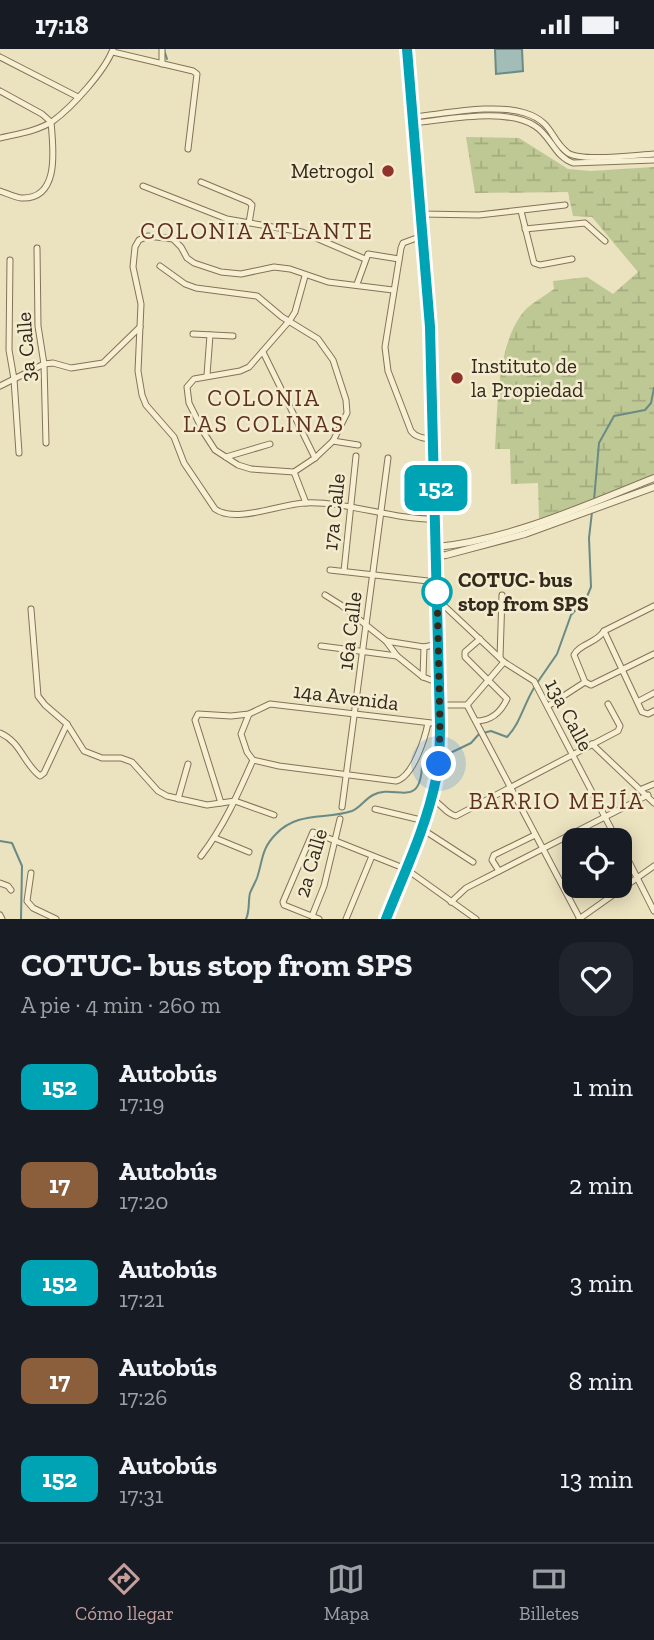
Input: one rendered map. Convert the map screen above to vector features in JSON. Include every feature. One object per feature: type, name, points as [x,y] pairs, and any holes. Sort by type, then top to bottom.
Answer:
[{"type":"main road","points":[[386,919],[424,825],[438,771],[440,743],[435,439],[430,327],[407,49]]},
{"type":"street","points":[[162,49],[162,64]]},
{"type":"street","points":[[0,138],[24,133],[51,122],[78,97],[113,50],[197,74],[188,149]]},
{"type":"street","points":[[0,57],[78,97]]},
{"type":"street","points":[[0,91],[42,114],[51,122],[54,168],[45,188],[32,196],[20,198],[0,191]]},
{"type":"street","points":[[412,120],[499,109],[520,111],[545,123],[565,150],[577,156],[654,154]]},
{"type":"street","points":[[412,120],[500,116],[517,118],[542,130],[561,157],[573,163],[654,160]]},
{"type":"street","points":[[201,182],[249,202],[252,205],[249,223]]},
{"type":"street","points":[[143,186],[227,219],[302,232],[365,258]]},
{"type":"street","points":[[421,214],[479,215],[565,205]]},
{"type":"street","points":[[521,211],[536,265],[572,259]]},
{"type":"street","points":[[526,229],[585,223],[605,241]]},
{"type":"street","points":[[393,290],[344,284],[274,267],[240,274],[221,272],[194,264],[173,239],[148,236],[139,240],[133,257],[141,304],[138,370],[146,405],[167,426],[184,463],[220,513],[237,516],[306,503],[436,519]]},
{"type":"street","points":[[422,236],[403,243],[385,347],[388,371],[414,435],[435,439]]},
{"type":"street","name":"3a Calle","points":[[37,248],[38,326],[44,364],[46,443]]},
{"type":"street","points":[[357,284],[365,258],[370,253],[399,259]]},
{"type":"street","points":[[9,260],[9,350],[14,379],[19,453]]},
{"type":"street","points":[[160,266],[185,284],[196,288],[257,296],[290,320],[318,338],[324,346],[333,360],[340,380],[347,413],[333,441],[293,472],[251,469],[215,450],[189,403],[188,385],[194,379],[207,375],[240,371],[249,367],[290,320],[305,276]]},
{"type":"street","points":[[0,386],[44,364],[71,367],[103,363],[139,327]]},
{"type":"street","points":[[193,334],[233,336]]},
{"type":"street","points":[[207,375],[210,335]]},
{"type":"street","points":[[263,352],[314,458]]},
{"type":"street","points":[[333,441],[358,445]]},
{"type":"street","points":[[226,457],[270,444]]},
{"type":"street","name":"17a Calle","points":[[344,571],[356,456]]},
{"type":"street","name":"16a Calle","points":[[342,807],[388,458]]},
{"type":"street","points":[[293,472],[306,503]]},
{"type":"street","points":[[437,551],[524,527],[654,478]]},
{"type":"street","points":[[437,551],[446,555],[525,534],[654,487]]},
{"type":"street","points":[[330,569],[437,582]]},
{"type":"street","points":[[325,595],[386,641],[397,656],[423,677],[439,683]]},
{"type":"street","points":[[440,705],[467,705],[502,660],[502,595]]},
{"type":"street","name":"13a Calle","points":[[437,599],[502,660],[534,681],[611,828]]},
{"type":"street","points":[[654,606],[604,631],[599,638],[574,652],[585,681],[591,685],[654,654]]},
{"type":"street","points":[[31,609],[38,696],[66,724],[84,751],[102,758],[121,758],[132,762],[158,791],[178,799],[208,805],[235,801],[274,815]]},
{"type":"street","points":[[604,631],[642,712],[651,713]]},
{"type":"street","points":[[476,721],[496,715],[507,699],[464,657],[465,652],[480,639]]},
{"type":"street","points":[[386,641],[424,647],[438,644]]},
{"type":"street","points":[[321,646],[397,656]]},
{"type":"street","points":[[423,677],[424,647]]},
{"type":"street","points":[[548,706],[585,681]]},
{"type":"street","points":[[639,701],[654,693]]},
{"type":"street","name":"14a Avenida","points":[[221,803],[195,716],[198,713],[231,716],[249,714],[270,704],[440,724]]},
{"type":"street","points":[[431,799],[438,801],[450,815],[456,815],[592,744],[619,729],[608,704]]},
{"type":"street","points":[[467,705],[580,919],[654,866]]},
{"type":"street","points":[[249,714],[242,734],[247,753],[253,760],[279,766],[399,780],[404,777],[423,744],[428,723]]},
{"type":"street","points":[[0,733],[9,737],[20,748],[28,765],[40,776],[44,773],[66,724]]},
{"type":"street","points":[[423,744],[440,743]]},
{"type":"street","points":[[592,744],[654,803]]},
{"type":"street","points":[[201,856],[215,838],[253,760]]},
{"type":"street","points":[[178,799],[188,764]]},
{"type":"street","points":[[642,789],[654,784]]},
{"type":"street","points":[[451,902],[466,888],[648,795]]},
{"type":"street","points":[[375,809],[424,825],[473,862]]},
{"type":"street","name":"2a Calle","points":[[312,916],[324,886],[340,818]]},
{"type":"street","points":[[319,919],[284,905],[313,832],[406,869],[476,919]]},
{"type":"street","points":[[499,871],[492,860],[494,855],[535,835]]},
{"type":"street","points":[[215,838],[248,852]]},
{"type":"street","points":[[346,919],[372,856]]},
{"type":"street","name":"13a Calle","points":[[632,868],[654,911]]},
{"type":"street","points":[[31,873],[27,901],[33,908],[56,919]]},
{"type":"street","points":[[0,883],[11,890]]},
{"type":"green space","points":[[466,137],[519,138],[568,169],[591,171],[654,167],[654,474],[539,520],[538,483],[511,484],[510,449],[495,449],[500,375],[509,338],[527,308],[554,289],[553,281],[587,277],[613,294],[638,272],[592,217],[573,216],[568,192],[475,193]]},
{"type":"water","points":[[495,49],[522,49],[523,71],[496,74]]},
{"type":"waterway","points":[[164,50],[167,59]]},
{"type":"waterway","points":[[594,500],[599,443],[614,416],[645,410],[651,403],[654,388]]},
{"type":"waterway","points":[[537,683],[557,654],[571,615],[586,599],[591,587],[589,538],[592,512]]},
{"type":"waterway","points":[[444,756],[471,743],[479,734],[491,731],[507,737],[534,688]]},
{"type":"waterway","points":[[246,919],[250,893],[263,855],[276,834],[293,822],[352,811],[381,792],[412,791],[421,778],[422,764],[429,757]]},
{"type":"waterway","points":[[0,841],[12,843],[22,866],[21,919]]},
{"type":"bus line","name":"152","points":[[386,919],[422,829],[437,778],[440,724],[430,327],[407,49]]},
{"type":"place","name":"Metrogol","points":[[388,171]]},
{"type":"place","name":"Instituto de la Propiedad","points":[[457,378]]},
{"type":"place","name":"COTUC- bus stop from SPS","points":[[437,592]]},
{"type":"district","name":"COLONIA ATLANTE","points":[[257,231]]},
{"type":"district","name":"COLONIA LAS COLINAS","points":[[264,411]]},
{"type":"district","name":"BARRIO MEJÍA","points":[[557,801]]},
{"type":"route","points":[[437,592],[439,764]]}]
